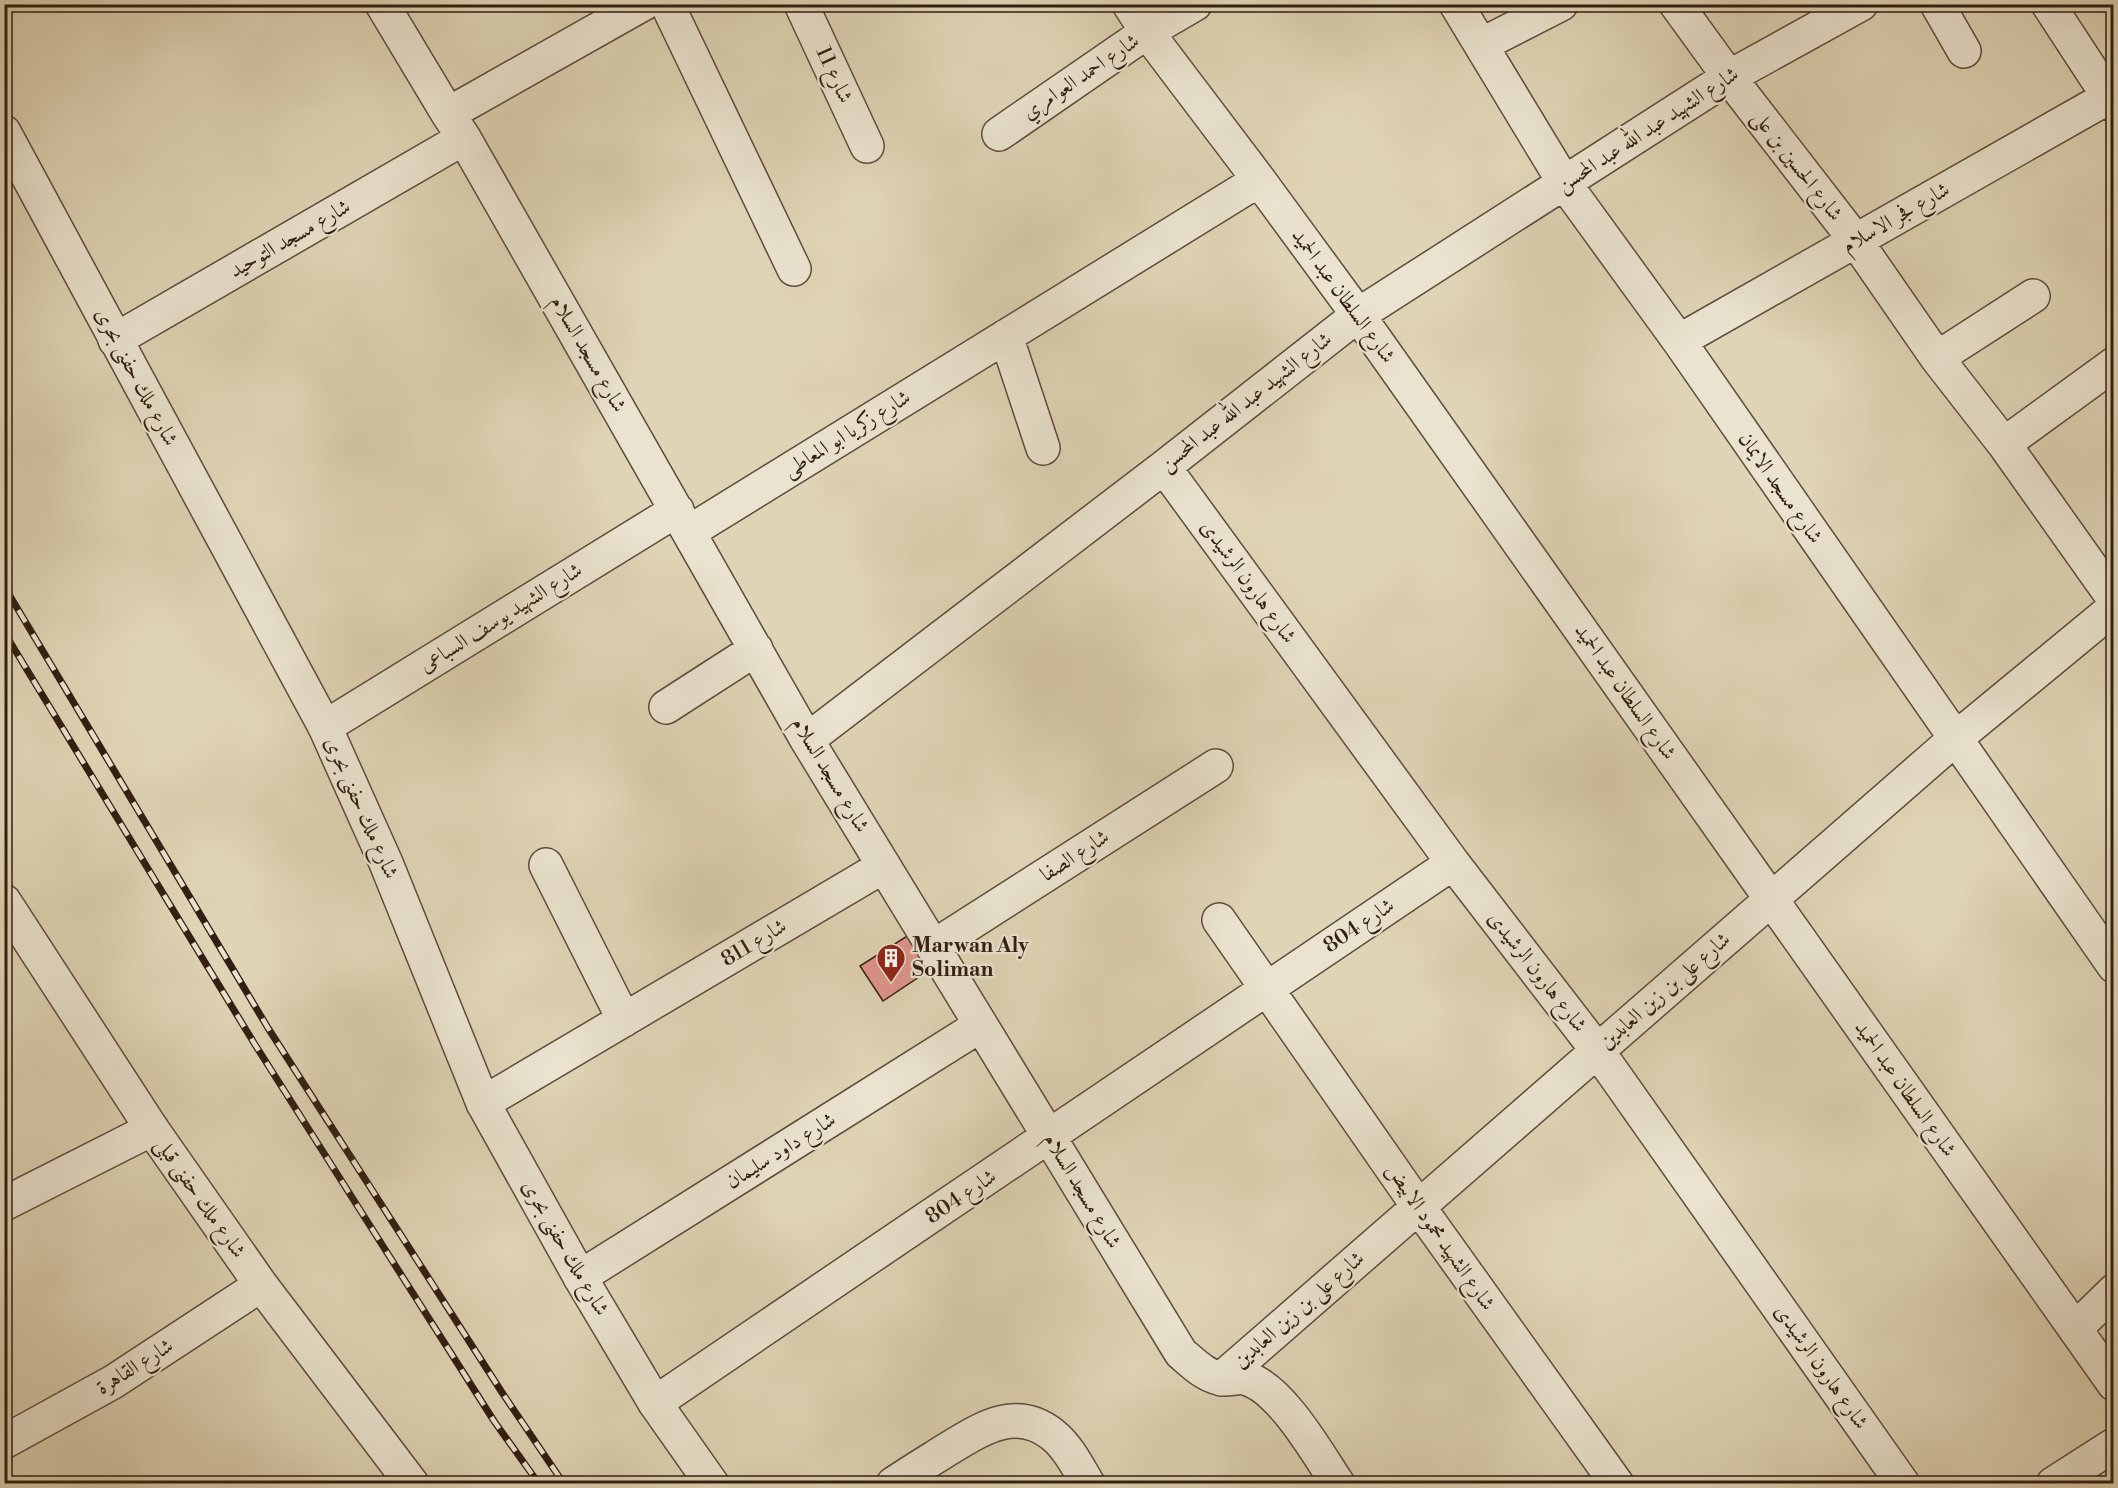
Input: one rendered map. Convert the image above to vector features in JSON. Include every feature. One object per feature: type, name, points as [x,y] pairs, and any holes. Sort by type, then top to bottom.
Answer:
[{"type":"street","name":"شارع مسجد السلام","points":[[382,4],[456,126],[807,740],[1181,1353],[1201,1371],[1221,1379],[1247,1378],[1266,1389],[1282,1403],[1338,1484]]},
{"type":"street","name":"شارع مسجد التوحيد","points":[[115,340],[456,126],[643,4]]},
{"type":"street","points":[[667,4],[794,268]]},
{"type":"street","name":"شارع 11","points":[[801,4],[867,146]]},
{"type":"street","name":"شارع السلطان عبد الحميد","points":[[1129,4],[1147,32],[1358,315],[2114,1384]]},
{"type":"street","name":"شارع احمد العوامري","points":[[999,134],[1147,32],[1195,4]]},
{"type":"street","name":"شارع مسجد الايمان","points":[[1456,4],[1565,184],[1679,341],[2114,966]]},
{"type":"street","points":[[1481,45],[1561,4]]},
{"type":"street","name":"شارع الحسين بن على","points":[[1676,4],[1729,77],[1856,241],[1937,358],[2004,444],[2114,599]]},
{"type":"street","name":"شارع الشهيد عبد الله عبد المحسن","points":[[807,740],[1164,467],[1358,315],[1729,77],[1861,4]]},
{"type":"street","points":[[1937,4],[1964,51]]},
{"type":"street","points":[[2048,4],[2112,99]]},
{"type":"street","name":"شارع فجر الاسلام","points":[[1679,341],[2112,99]]},
{"type":"street","name":"شارع ملك حفنى بحرى","points":[[4,132],[325,727],[386,862],[483,1104],[580,1277],[655,1403],[712,1484]]},
{"type":"street","name":"شارع زكريا ابو المعاطى","points":[[683,521],[1006,336],[1259,180]]},
{"type":"street","points":[[1937,358],[2033,296]]},
{"type":"street","points":[[1006,336],[1043,448]]},
{"type":"street","points":[[2004,444],[2114,364]]},
{"type":"street","name":"شارع هارون الرشيدى","points":[[1164,467],[1453,863],[1598,1050],[1903,1484]]},
{"type":"street","name":"شارع الشهيد يوسف السباعى","points":[[325,727],[683,521]]},
{"type":"street","name":"شارع على بن زين العابدين","points":[[1221,1379],[1955,740],[2114,608]]},
{"type":"street","points":[[666,707],[756,649]]},
{"type":"street","name":"شارع الصفا","points":[[933,947],[1216,766]]},
{"type":"street","name":"شارع 804","points":[[655,1403],[1050,1137],[1265,988],[1453,863]]},
{"type":"street","points":[[546,865],[624,1020]]},
{"type":"street","name":"شارع 811","points":[[483,1104],[884,866]]},
{"type":"street","name":"شارع ملك حفنى قبلى","points":[[6,908],[152,1129],[261,1285],[408,1482]]},
{"type":"street","points":[[1219,920],[1265,988]]},
{"type":"street","name":"شارع الشهيد محمود الابيض","points":[[1265,988],[1617,1484]]},
{"type":"street","name":"شارع داود سليمان","points":[[580,1277],[981,1025]]},
{"type":"street","points":[[4,1204],[152,1129]]},
{"type":"street","name":"شارع القاهرة","points":[[4,1442],[113,1382],[261,1285]]},
{"type":"street","points":[[2076,1329],[2114,1291]]},
{"type":"street","points":[[893,1484],[985,1426],[1008,1421],[1032,1424],[1053,1435],[1069,1453],[1088,1484]]},
{"type":"street","points":[[2053,1484],[2114,1445]]},
{"type":"building","name":"Marwan Aly Soliman","points":[[915,931],[937,965],[883,1001],[860,966]]},
{"type":"railway","points":[[4,586],[268,1028],[503,1394],[564,1484]]},
{"type":"railway","points":[[4,632],[254,1043],[494,1421],[539,1484]]},
{"type":"place","name":"Marwan Aly Soliman","points":[[891,984]]}]
